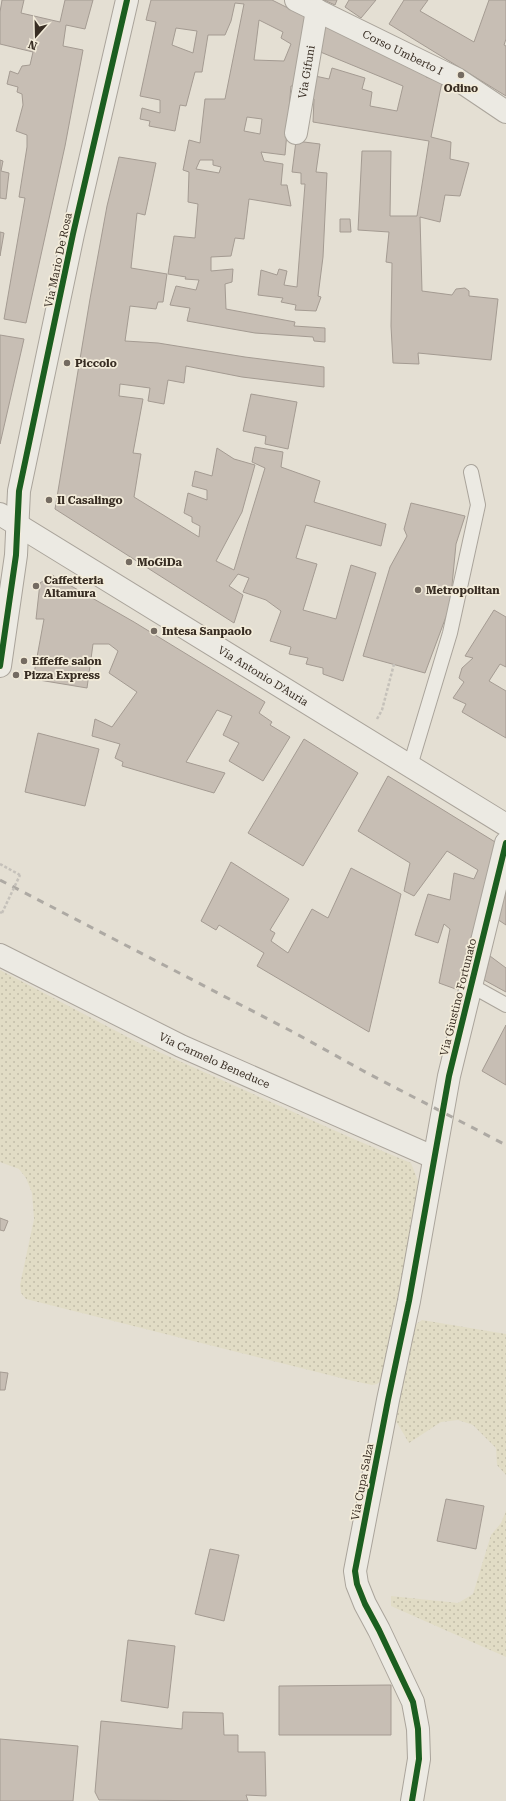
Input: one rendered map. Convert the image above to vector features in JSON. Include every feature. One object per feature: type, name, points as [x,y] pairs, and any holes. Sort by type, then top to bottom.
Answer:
[{"type":"street","name":"Via Mario De Rosa","points":[[0,666],[16,555],[19,526],[19,491],[73,234],[127,0]]},
{"type":"street","name":"Corso Umberto I","points":[[296,0],[457,79],[506,112]]},
{"type":"street","name":"Via Gifuni","points":[[296,133],[317,10]]},
{"type":"street","name":"Via Antonio D'Auria","points":[[0,514],[506,825]]},
{"type":"street","name":"Via Giustino Fortunato","points":[[433,1157],[449,1076],[506,843]]},
{"type":"street","name":"Via Carmelo Beneduce","points":[[0,955],[181,1046],[433,1157]]},
{"type":"street","name":"Via Cupa Salza","points":[[412,1801],[419,1759],[418,1729],[413,1702],[379,1630],[364,1604],[357,1584],[355,1571],[409,1301],[433,1157]]},
{"type":"lane","points":[[410,766],[450,633],[478,505],[471,472]]},
{"type":"lane","points":[[472,986],[506,1005]]},
{"type":"path","points":[[382,710],[394,664]]},
{"type":"path","points":[[0,864],[20,875],[1,912]]},
{"type":"shaded area","points":[[0,970],[141,1044],[411,1163],[420,1186],[381,1381],[372,1385],[349,1380],[26,1299],[21,1293],[20,1285],[34,1219],[32,1193],[26,1178],[19,1169],[0,1162]]},
{"type":"shaded area","points":[[422,1320],[506,1334],[506,1475],[497,1465],[496,1448],[473,1425],[458,1420],[441,1422],[409,1443],[393,1416],[409,1329]]},
{"type":"shaded area","points":[[506,1511],[506,1657],[391,1606],[391,1596],[458,1603],[473,1594],[491,1535],[501,1523]]},
{"type":"building","points":[[2,0],[24,0],[21,13],[60,22],[65,0],[93,0],[85,29],[66,25],[63,46],[83,50],[65,146],[26,323],[4,319],[25,198],[19,197],[27,147],[27,135],[16,131],[23,105],[22,94],[17,92],[18,87],[7,84],[10,71],[18,74],[22,66],[30,65],[33,52],[0,44],[0,12]]},
{"type":"building","points":[[151,0],[272,0],[306,17],[301,86],[291,86],[285,155],[261,152],[264,161],[283,164],[281,185],[287,185],[291,206],[249,199],[244,239],[235,238],[231,256],[211,257],[211,271],[233,269],[232,282],[225,284],[226,309],[295,322],[294,326],[325,328],[325,342],[314,341],[313,337],[255,333],[187,321],[190,308],[170,305],[176,286],[196,290],[199,280],[185,279],[186,277],[168,274],[174,236],[195,238],[198,204],[188,202],[189,172],[183,170],[189,140],[200,143],[205,99],[225,99],[244,4],[235,3],[231,21],[225,35],[208,35],[202,72],[195,72],[186,106],[180,105],[175,131],[149,126],[150,121],[140,119],[142,108],[160,113],[160,100],[140,96],[156,22],[146,20]],"holes":[[[259,20],[283,32],[281,38],[291,44],[284,61],[254,60]],[[176,28],[197,31],[193,53],[172,45]],[[247,117],[262,119],[260,134],[244,131]],[[200,160],[213,160],[213,165],[221,167],[219,173],[196,169]]]},
{"type":"building","points":[[324,0],[337,0],[335,5]]},
{"type":"building","points":[[349,0],[376,0],[361,18],[345,7]]},
{"type":"building","points":[[404,0],[428,0],[420,11],[474,42],[489,0],[506,0],[506,39],[504,45],[506,46],[506,96],[389,24]]},
{"type":"building","points":[[324,24],[428,73],[426,77],[442,82],[431,137],[451,142],[450,159],[469,163],[460,196],[445,195],[440,222],[420,217],[422,291],[452,295],[456,289],[465,288],[469,291],[469,296],[498,299],[491,360],[418,353],[419,364],[393,363],[391,326],[392,263],[386,262],[389,232],[358,230],[362,151],[391,151],[390,216],[417,216],[429,141],[313,122],[314,99],[309,97],[315,76],[329,79],[332,68],[365,78],[362,89],[372,92],[370,106],[397,111],[403,86],[318,51]]},
{"type":"building","points":[[296,141],[320,144],[316,172],[327,173],[323,257],[318,296],[321,297],[316,311],[295,310],[296,305],[281,302],[283,298],[258,295],[261,270],[277,275],[279,269],[287,271],[284,285],[297,287],[305,184],[301,184],[301,173],[292,172]]},
{"type":"building","points":[[119,157],[156,163],[145,215],[137,213],[131,268],[167,274],[163,302],[158,302],[156,309],[130,306],[125,341],[158,343],[245,357],[324,367],[324,387],[242,377],[186,366],[184,383],[168,380],[164,404],[148,401],[150,388],[120,384],[119,396],[143,399],[133,453],[141,454],[134,497],[199,537],[200,526],[192,522],[192,517],[184,513],[188,493],[207,500],[207,490],[192,486],[195,471],[212,476],[217,448],[234,459],[255,465],[242,512],[216,561],[234,570],[265,468],[252,462],[255,447],[283,452],[281,467],[320,481],[314,502],[386,524],[381,546],[306,525],[296,558],[317,564],[303,610],[336,619],[351,565],[376,573],[343,681],[323,674],[323,668],[306,664],[308,658],[289,654],[291,647],[270,641],[281,611],[266,600],[243,592],[249,578],[238,574],[229,586],[243,595],[234,623],[55,509],[90,299],[107,206]]},
{"type":"building","points":[[0,160],[3,161],[1,171],[9,173],[6,199],[0,198]]},
{"type":"building","points":[[340,219],[350,219],[351,232],[340,232]]},
{"type":"building","points":[[0,232],[4,233],[0,256]]},
{"type":"building","points":[[0,335],[24,339],[0,444]]},
{"type":"building","points":[[251,394],[297,402],[288,449],[265,444],[266,436],[243,431]]},
{"type":"building","name":"Metropolitan","points":[[411,503],[465,516],[456,544],[450,606],[425,673],[363,656],[390,567],[407,536],[404,529]]},
{"type":"building","points":[[52,575],[134,622],[265,702],[259,713],[272,722],[270,725],[290,737],[263,781],[229,761],[239,743],[223,735],[232,716],[217,710],[186,762],[225,773],[214,793],[122,766],[123,762],[115,758],[120,744],[92,736],[95,719],[112,727],[137,692],[109,673],[118,651],[109,644],[93,644],[87,688],[33,679],[44,619],[36,619],[40,583]]},
{"type":"building","points":[[494,610],[506,617],[506,667],[500,664],[489,681],[506,691],[506,738],[462,712],[466,704],[453,698],[464,682],[459,678],[462,668],[473,658],[465,656]]},
{"type":"building","points":[[38,733],[99,749],[85,806],[25,792]]},
{"type":"building","points":[[304,739],[358,773],[303,866],[248,833]]},
{"type":"building","points":[[388,776],[500,845],[464,992],[439,983],[450,929],[444,924],[438,943],[415,935],[428,894],[450,900],[454,873],[474,879],[478,870],[447,851],[414,896],[404,891],[410,863],[358,831]]},
{"type":"building","points":[[231,862],[289,899],[270,930],[275,933],[271,941],[288,953],[312,909],[328,918],[351,868],[401,894],[369,1032],[257,966],[264,953],[219,925],[216,930],[201,921]]},
{"type":"building","points":[[506,879],[506,925],[497,919]]},
{"type":"building","points":[[490,956],[506,968],[506,992],[484,980]]},
{"type":"building","points":[[506,1025],[506,1085],[482,1071]]},
{"type":"building","points":[[0,1218],[8,1221],[4,1231],[0,1230]]},
{"type":"building","points":[[0,1372],[8,1373],[5,1390],[0,1390]]},
{"type":"building","points":[[446,1499],[484,1506],[476,1549],[437,1541]]},
{"type":"building","points":[[210,1549],[239,1555],[224,1621],[195,1614]]},
{"type":"building","points":[[128,1640],[175,1646],[168,1708],[121,1701]]},
{"type":"building","points":[[391,1685],[391,1735],[279,1735],[279,1686]]},
{"type":"building","points":[[183,1712],[223,1713],[224,1735],[238,1735],[238,1752],[265,1752],[266,1796],[246,1795],[248,1801],[99,1800],[95,1792],[101,1721],[182,1729]]},
{"type":"building","points":[[0,1739],[78,1746],[73,1801],[0,1801]]},
{"type":"railway","points":[[0,880],[293,1032],[369,1074],[506,1145]]},
{"type":"cycle path","points":[[0,666],[16,555],[19,491],[73,234],[127,0]]},
{"type":"cycle path","points":[[412,1801],[419,1759],[418,1729],[413,1702],[365,1604],[357,1584],[355,1571],[409,1301],[449,1076],[506,843]]},
{"type":"place","name":"Odino","points":[[461,75]]},
{"type":"place","name":"Piccolo","points":[[67,363]]},
{"type":"place","name":"Il Casalingo","points":[[49,500]]},
{"type":"place","name":"MoGiDa","points":[[129,562]]},
{"type":"place","name":"Caffetteria Altamura","points":[[36,586]]},
{"type":"place","name":"Metropolitan","points":[[418,590]]},
{"type":"place","name":"Intesa Sanpaolo","points":[[154,631]]},
{"type":"place","name":"Effeffe salon","points":[[24,661]]},
{"type":"place","name":"Pizza Express","points":[[16,675]]}]
